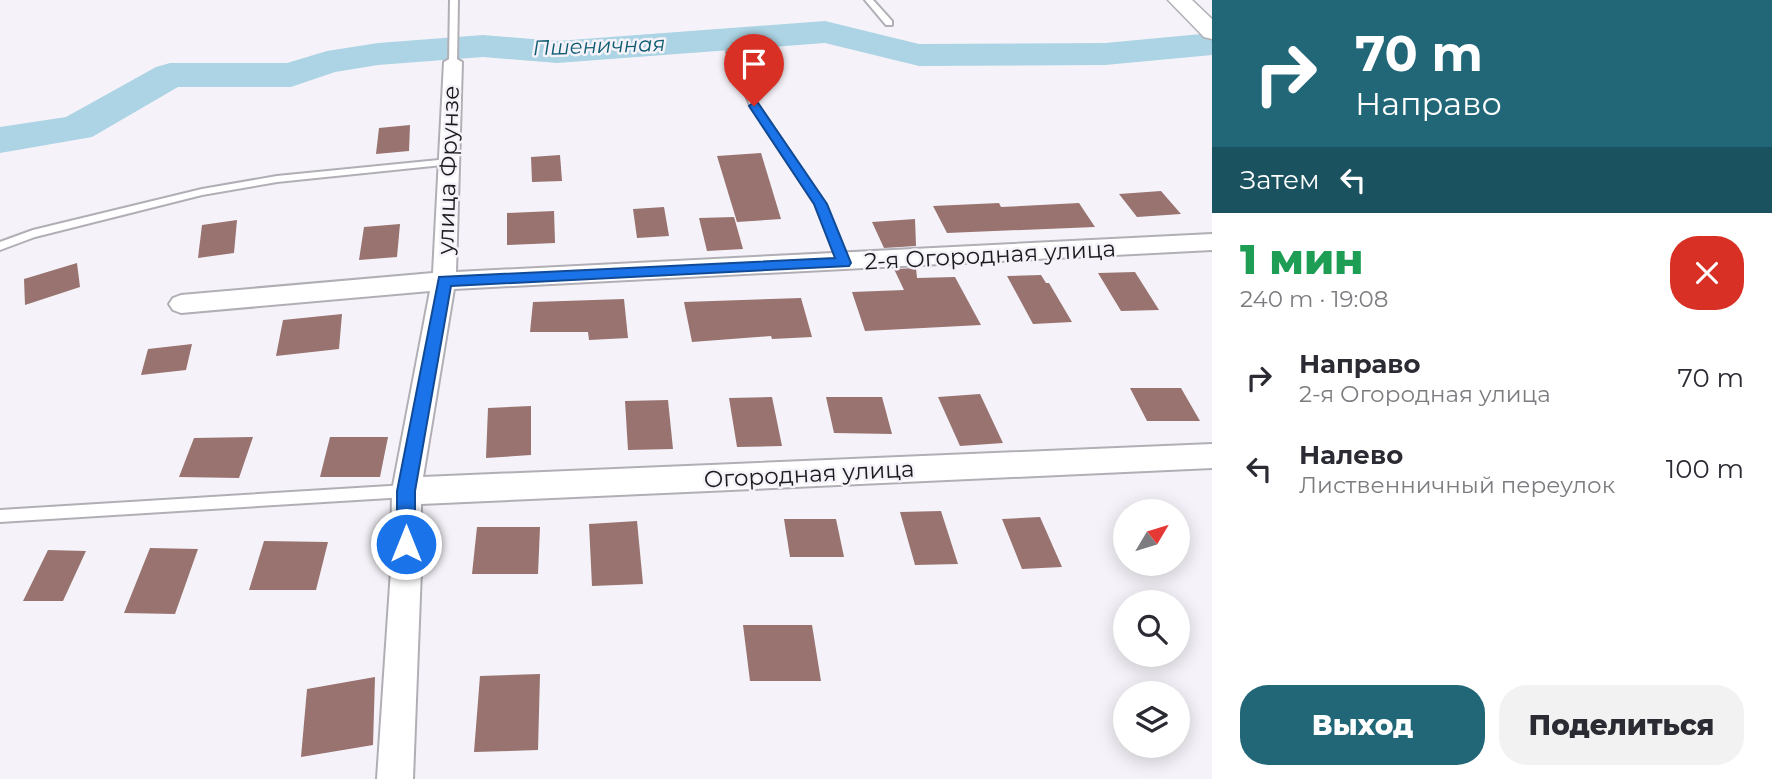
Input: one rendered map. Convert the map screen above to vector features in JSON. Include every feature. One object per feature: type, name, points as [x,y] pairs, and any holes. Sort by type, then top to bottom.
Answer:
[{"type":"street","name":"улица Фрунзе","points":[[395,779],[406,570],[406,491],[444,281],[452,49]]},
{"type":"street","name":"2-я Огородная улица","points":[[181,304],[444,281],[844,263],[1212,242]]},
{"type":"street","name":"Огородная улица","points":[[406,491],[1212,456]]},
{"type":"lane","points":[[452,49],[454,0]]},
{"type":"lane","points":[[869,0],[888,23]]},
{"type":"lane","points":[[731,52],[754,106],[820,204],[844,263]]},
{"type":"lane","points":[[0,246],[33,234],[202,192],[277,179],[449,162]]},
{"type":"lane","points":[[0,516],[406,491]]},
{"type":"building","points":[[410,125],[409,151],[376,154],[379,128]]},
{"type":"building","points":[[761,153],[781,219],[737,222],[717,156]]},
{"type":"building","points":[[560,155],[562,181],[532,182],[531,157]]},
{"type":"building","points":[[1161,191],[1181,214],[1137,217],[1119,194]]},
{"type":"building","points":[[999,203],[1001,207],[1079,203],[1095,227],[947,233],[933,206]]},
{"type":"building","points":[[664,207],[669,236],[637,238],[633,209]]},
{"type":"building","points":[[554,211],[555,243],[507,245],[507,213]]},
{"type":"building","points":[[734,217],[743,249],[707,251],[699,218]]},
{"type":"building","points":[[915,219],[916,246],[884,248],[872,222]]},
{"type":"building","points":[[237,220],[234,253],[198,258],[202,225]]},
{"type":"building","points":[[400,224],[397,257],[359,260],[364,227]]},
{"type":"building","points":[[77,263],[80,287],[25,305],[24,279]]},
{"type":"building","points":[[916,268],[917,278],[955,277],[981,325],[865,331],[852,292],[904,290],[894,269]]},
{"type":"building","points":[[1135,272],[1159,310],[1121,311],[1098,273]]},
{"type":"building","points":[[1041,275],[1046,283],[1049,283],[1072,322],[1033,324],[1007,276]]},
{"type":"building","points":[[801,298],[812,337],[772,339],[771,336],[692,342],[684,302]]},
{"type":"building","points":[[624,299],[628,338],[589,340],[588,332],[530,332],[533,302]]},
{"type":"building","points":[[342,314],[339,349],[276,356],[283,320]]},
{"type":"building","points":[[192,344],[186,370],[141,375],[148,349]]},
{"type":"building","points":[[1130,388],[1181,388],[1200,421],[1147,421]]},
{"type":"building","points":[[980,394],[1003,443],[960,446],[938,397]]},
{"type":"building","points":[[772,397],[782,446],[737,447],[729,398]]},
{"type":"building","points":[[826,397],[882,397],[892,434],[834,433]]},
{"type":"building","points":[[668,400],[673,449],[628,450],[625,401]]},
{"type":"building","points":[[531,406],[531,455],[486,458],[488,408]]},
{"type":"building","points":[[253,437],[239,478],[179,477],[194,438]]},
{"type":"building","points":[[330,437],[388,437],[380,477],[320,477]]},
{"type":"building","points":[[941,511],[958,564],[915,565],[900,512]]},
{"type":"building","points":[[1040,517],[1062,567],[1022,569],[1002,519]]},
{"type":"building","points":[[784,519],[836,519],[844,557],[790,557]]},
{"type":"building","points":[[637,521],[643,584],[592,586],[589,524]]},
{"type":"building","points":[[477,527],[540,527],[538,574],[472,574]]},
{"type":"building","points":[[264,541],[328,542],[316,590],[249,590]]},
{"type":"building","points":[[150,548],[198,549],[175,614],[124,613]]},
{"type":"building","points":[[48,550],[86,551],[63,601],[23,601]]},
{"type":"building","points":[[743,625],[812,625],[821,681],[750,681]]},
{"type":"building","points":[[540,674],[538,750],[474,752],[480,676]]},
{"type":"building","points":[[375,677],[373,745],[301,757],[307,689]]},
{"type":"waterway","name":"Пшеничная","points":[[0,140],[77,128],[170,75],[291,75],[327,62],[378,54],[483,46],[557,52],[825,32],[919,55],[1105,54],[1212,44]]},
{"type":"route","points":[[406,544],[406,491],[444,281],[844,263],[820,204],[754,106]]}]
